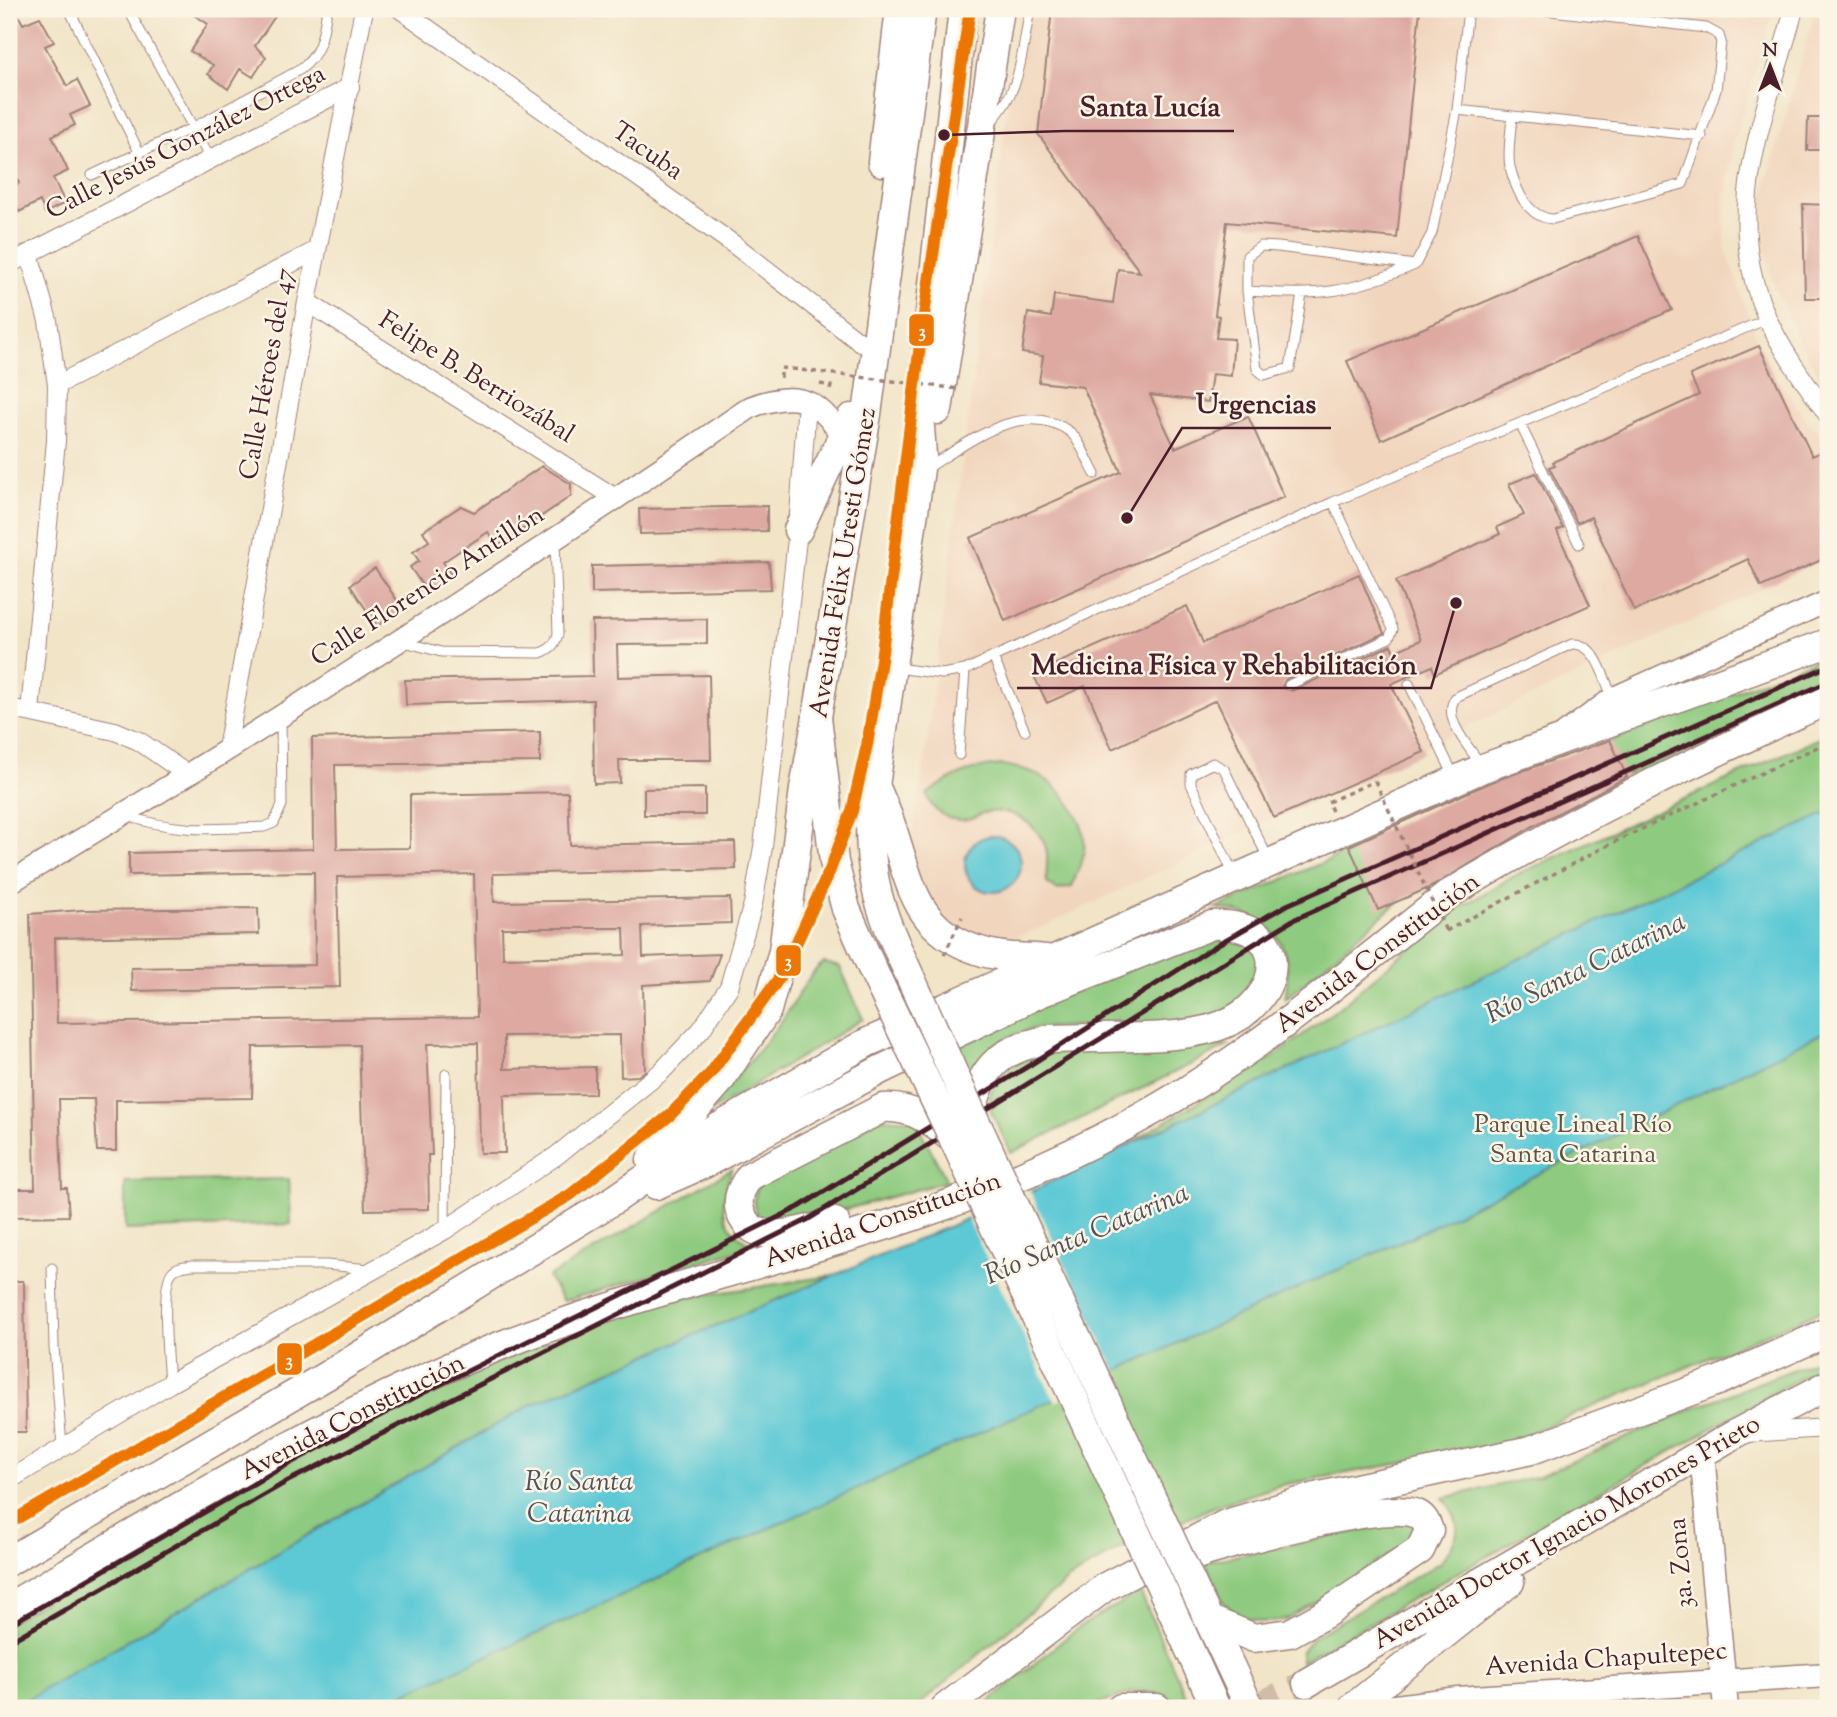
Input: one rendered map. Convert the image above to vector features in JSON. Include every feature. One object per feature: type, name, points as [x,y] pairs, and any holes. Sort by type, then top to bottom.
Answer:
[{"type":"main road","points":[[798,530],[853,423],[900,9]]},
{"type":"main road","name":"Avenida Félix Uresti Gómez","points":[[922,9],[853,423],[858,468],[817,717],[834,862],[846,909],[871,966],[1216,1708]]},
{"type":"main road","name":"Avenida Félix Uresti Gómez","points":[[963,9],[919,413],[920,464],[873,781],[870,863],[878,906],[898,952],[1250,1708]]},
{"type":"main road","points":[[920,464],[936,422],[1000,9]]},
{"type":"main road","name":"Avenida Constitución","points":[[9,1561],[331,1373],[617,1198],[719,1127],[793,1082],[866,1043],[1483,768],[1828,643]]},
{"type":"main road","name":"Avenida Constitución","points":[[9,1607],[168,1514],[415,1382],[499,1346],[925,1213],[1063,1156],[1147,1112],[1232,1062],[1283,1026],[1393,937],[1473,879],[1536,843],[1693,762],[1828,700]]},
{"type":"main road","points":[[617,1198],[719,1082],[767,1010],[783,951],[804,789],[817,717]]},
{"type":"main road","points":[[873,781],[892,827],[914,895],[926,918],[941,933],[980,951],[1049,960]]},
{"type":"main road","points":[[617,1198],[662,1184],[704,1164],[880,1070],[1040,993],[1212,925],[1241,926],[1263,938],[1271,948],[1273,960],[1266,988],[1256,1002],[1225,1024],[1182,1034],[1051,1039],[1018,1048],[996,1060],[987,1070],[976,1093],[972,1114]]},
{"type":"main road","points":[[925,1213],[872,1215],[795,1233],[760,1233],[747,1224],[740,1212],[739,1196],[750,1176],[883,1108],[913,1111],[954,1140]]},
{"type":"main road","name":"Avenida Doctor Ignacio Morones Prieto","points":[[945,1708],[1105,1587],[1193,1539],[1254,1514],[1531,1450],[1718,1381],[1828,1332]]},
{"type":"main road","name":"Avenida Doctor Ignacio Morones Prieto","points":[[1307,1683],[1735,1434],[1828,1385]]},
{"type":"main road","name":"3a. Zona","points":[[1702,1454],[1726,1708]]},
{"type":"main road","points":[[1105,1587],[1208,1551],[1289,1529],[1402,1511],[1418,1514],[1426,1521],[1429,1531],[1420,1550],[1304,1627],[1278,1637],[1254,1638],[1210,1620]]},
{"type":"main road","points":[[1352,1708],[1581,1526]]},
{"type":"main road","points":[[1723,1675],[1828,1662]]},
{"type":"main road","name":"Avenida Chapultepec","points":[[1388,1708],[1458,1704],[1723,1675],[1828,1675]]},
{"type":"main road","points":[[1121,1708],[1157,1708]]},
{"type":"street","name":"Calle Héroes del 47","points":[[227,749],[307,302],[364,9]]},
{"type":"street","name":"Tacuba","points":[[400,9],[736,246],[861,343]]},
{"type":"street","points":[[1794,9],[1764,107],[1748,180],[1745,221],[1750,266],[1767,319],[1797,371],[1828,415]]},
{"type":"street","name":"Calle Jesús González Ortega","points":[[9,264],[350,87]]},
{"type":"street","points":[[57,385],[317,250]]},
{"type":"street","points":[[29,254],[47,321],[57,385],[56,441],[30,711]]},
{"type":"street","name":"Felipe B. Berriozábal","points":[[307,302],[617,499]]},
{"type":"street","name":"Calle Florencio Antillón","points":[[9,883],[281,716],[617,499],[751,407],[772,399],[807,401]]},
{"type":"street","points":[[9,1480],[169,1384],[445,1230],[556,1156],[660,1072],[701,1030],[729,987],[752,904],[763,847],[798,530],[807,401],[853,423]]},
{"type":"street","points":[[1556,740],[1613,698],[1828,601]]},
{"type":"street","points":[[9,708],[115,731],[139,741],[188,775]]},
{"type":"street","points":[[1735,1434],[1828,1428]]},
{"type":"lane","points":[[69,9],[140,153]]},
{"type":"lane","points":[[128,9],[211,160]]},
{"type":"lane","points":[[92,175],[194,127],[313,60],[323,37],[327,9]]},
{"type":"lane","points":[[1247,291],[1302,294],[1343,292],[1415,265],[1432,233],[1457,110],[1468,9]]},
{"type":"lane","points":[[1512,117],[1510,166],[1529,208],[1544,219],[1564,217],[1683,184],[1716,90],[1721,51],[1719,35],[1706,28],[1533,9]]},
{"type":"lane","points":[[982,132],[1006,106],[1015,89],[1029,15]]},
{"type":"lane","points":[[1457,110],[1702,136]]},
{"type":"lane","points":[[1302,294],[1290,368],[1264,375],[1257,369],[1247,291],[1247,256],[1261,246],[1415,265]]},
{"type":"lane","points":[[892,667],[942,674],[965,670],[1333,502],[1767,319]]},
{"type":"lane","points":[[920,464],[991,429],[1020,421],[1046,422],[1071,433],[1095,474]]},
{"type":"lane","points":[[1520,424],[1579,544]]},
{"type":"lane","points":[[1289,685],[1390,638],[1393,629],[1333,502]]},
{"type":"lane","points":[[399,640],[441,652],[540,653],[549,649],[558,634],[555,539]]},
{"type":"lane","points":[[1483,768],[1451,719],[1451,703],[1456,697],[1572,644],[1580,643],[1590,648],[1613,698]]},
{"type":"lane","points":[[993,657],[1025,731]]},
{"type":"lane","points":[[959,755],[965,670]]},
{"type":"lane","points":[[1409,684],[1456,780]]},
{"type":"lane","points":[[124,814],[164,827],[186,830],[264,827],[274,822],[282,806],[281,716]]},
{"type":"lane","points":[[1235,878],[1191,784],[1194,770],[1213,763],[1224,769],[1270,863]]},
{"type":"lane","points":[[445,1230],[446,1074]]},
{"type":"lane","points":[[169,1384],[167,1292],[170,1274],[174,1269],[193,1265],[326,1265],[372,1269]]},
{"type":"lane","points":[[52,1268],[54,1347],[62,1446]]},
{"type":"path","points":[[792,369],[960,389]]},
{"type":"path","points":[[1328,802],[1375,781],[1446,932],[1612,843],[1828,742]]},
{"type":"path","points":[[937,959],[943,955],[962,917]]},
{"type":"shaded area","points":[[1020,9],[1774,9],[1734,142],[1725,198],[1725,246],[1763,359],[1812,427],[1828,441],[1828,557],[1038,929],[1011,938],[981,937],[953,927],[930,909],[909,854],[925,758]]},
{"type":"shaded area","points":[[1814,15],[1828,17],[1828,388],[1799,341],[1774,285],[1765,246],[1763,196]]},
{"type":"green space","points":[[1828,655],[1828,693],[1720,740],[1573,796],[1407,894],[1285,999],[1286,962],[1283,947],[1276,935],[1266,925],[1252,918],[1216,908],[1607,742]]},
{"type":"green space","name":"Parque Lineal Río Santa Catarina","points":[[1828,734],[1828,1308],[1501,1445],[1281,1485],[1213,1507],[1123,1547],[1069,1579],[915,1708],[9,1708],[9,1622],[250,1481],[423,1391],[643,1304],[878,1269],[1090,1167],[1275,1056],[1337,1009],[1450,913],[1516,875]]},
{"type":"green space","points":[[1003,765],[1040,776],[1061,792],[1076,814],[1084,839],[1084,851],[1072,887],[1057,890],[1047,883],[1045,845],[1035,829],[1020,818],[1003,812],[993,812],[962,820],[948,818],[937,811],[929,800],[927,794],[954,777],[972,770]]},
{"type":"green space","points":[[1209,935],[1230,935],[1259,952],[1255,983],[1237,1003],[1213,1016],[1185,1023],[1154,1026],[1059,1026],[1024,1031],[997,1044],[968,1071],[953,1042]]},
{"type":"green space","points":[[824,963],[840,967],[863,1019],[700,1118],[761,1047],[813,973]]},
{"type":"green space","points":[[1230,1045],[1011,1153],[991,1111],[990,1095],[996,1079],[1009,1067],[1033,1056],[1061,1050]]},
{"type":"green space","points":[[881,1118],[915,1120],[947,1181],[790,1225],[759,1219],[754,1201],[760,1183]]},
{"type":"green space","points":[[732,1169],[725,1193],[724,1213],[733,1230],[753,1246],[563,1301],[548,1277]]},
{"type":"green space","points":[[289,1179],[291,1224],[125,1230],[125,1182]]},
{"type":"green space","points":[[1828,1356],[1828,1362],[1301,1662],[1301,1653],[1312,1638],[1439,1563],[1452,1546],[1457,1531],[1455,1516],[1443,1498],[1539,1476],[1696,1407]]},
{"type":"green space","points":[[1407,1521],[1415,1527],[1415,1538],[1287,1620],[1262,1622],[1240,1617],[1224,1603],[1205,1562]]},
{"type":"green space","points":[[1140,1592],[1191,1708],[1160,1693],[1135,1691],[1088,1708],[981,1708],[1079,1627]]},
{"type":"water","name":"Río Santa Catarina","points":[[1828,812],[1828,1030],[1413,1236],[373,1708],[12,1708],[532,1404],[1032,1191]]},
{"type":"water","points":[[993,836],[1004,838],[1013,844],[1019,853],[1019,875],[1013,884],[1004,890],[993,892],[982,890],[973,884],[967,875],[965,864],[967,853],[973,844],[982,838]]},
{"type":"pier","points":[[1029,1189],[1117,1374],[1055,1402],[966,1215]]},
{"type":"building","points":[[9,9],[15,9],[23,24],[40,17],[54,42],[45,46],[67,86],[77,80],[90,106],[70,115],[75,125],[52,136],[68,171],[53,178],[65,203],[45,213],[40,201],[19,212],[9,189],[19,183],[9,161]]},
{"type":"building","points":[[185,9],[280,9],[255,46],[266,57],[253,77],[240,69],[228,89],[208,74],[213,65],[190,51],[208,24]]},
{"type":"building","points":[[1052,9],[1420,9],[1397,238],[1227,222],[1215,315],[1219,316],[1216,338],[1234,339],[1231,376],[1212,374],[1208,402],[1150,395],[1175,448],[1248,416],[1284,497],[1005,621],[970,538],[1121,472],[1083,387],[1039,382],[1043,356],[1022,353],[1028,313],[1051,317],[1054,295],[1113,303],[1118,269],[1140,272],[1038,134]]},
{"type":"building","points":[[1808,118],[1828,118],[1828,150],[1807,150]]},
{"type":"building","points":[[1803,204],[1828,205],[1828,298],[1805,298]]},
{"type":"building","points":[[1638,236],[1672,310],[1381,440],[1347,361]]},
{"type":"building","points":[[1759,346],[1812,456],[1828,449],[1828,557],[1761,587],[1748,559],[1634,611],[1591,517],[1577,523],[1549,467],[1555,465],[1553,462],[1699,395],[1690,375]]},
{"type":"building","points":[[542,466],[571,484],[571,496],[498,546],[488,532],[443,562],[452,576],[427,592],[410,567],[419,561],[413,552],[429,541],[423,531],[461,506],[474,512]]},
{"type":"building","points":[[1536,473],[1563,528],[1557,531],[1590,605],[1435,674],[1432,666],[1391,684],[1424,752],[1274,818],[1216,700],[1112,749],[1085,686],[1047,703],[1033,674],[1187,606],[1203,643],[1359,574],[1384,633],[1286,679],[1282,687],[1292,691],[1391,645],[1394,652],[1421,640],[1396,581],[1500,534],[1497,527],[1524,515],[1509,484]]},
{"type":"building","points":[[767,506],[767,531],[640,534],[639,509]]},
{"type":"building","points":[[769,562],[771,589],[592,593],[592,566]]},
{"type":"building","points":[[375,568],[403,609],[377,626],[350,585]]},
{"type":"building","points":[[707,619],[707,644],[617,645],[618,677],[709,675],[711,760],[619,760],[620,783],[594,784],[593,700],[406,705],[405,680],[593,676],[592,621]]},
{"type":"building","points":[[540,732],[540,762],[335,765],[337,849],[410,848],[410,795],[568,792],[570,845],[735,842],[736,869],[493,874],[494,902],[730,898],[731,923],[642,926],[643,957],[720,954],[710,981],[643,985],[645,1071],[638,1076],[621,1077],[620,1035],[504,1036],[504,1069],[595,1067],[595,1094],[504,1095],[505,1153],[480,1153],[478,1043],[427,1044],[432,1155],[428,1155],[429,1209],[365,1210],[359,1045],[253,1047],[252,1098],[116,1100],[116,1151],[97,1151],[94,1099],[59,1099],[62,1188],[67,1188],[69,1216],[9,1217],[9,1189],[35,1189],[30,914],[82,910],[258,908],[259,934],[55,938],[57,1023],[477,1017],[474,874],[337,877],[340,987],[132,991],[131,968],[315,965],[314,872],[129,875],[129,853],[313,849],[312,738]],"holes":[[[502,928],[624,928],[625,955],[503,958]]]},
{"type":"building","points":[[1610,740],[1627,777],[1533,826],[1433,886],[1378,910],[1349,846],[1489,783]]},
{"type":"building","points":[[705,788],[705,815],[644,815],[644,789]]},
{"type":"building","points":[[9,1281],[23,1281],[24,1284],[26,1432],[9,1432]]},
{"type":"tunnel","points":[[1255,1708],[1307,1683]]},
{"type":"railway","points":[[9,1625],[281,1468],[423,1393],[799,1207],[1030,1065],[1220,943],[1287,905],[1828,666]]},
{"type":"railway","points":[[9,1642],[288,1481],[807,1220],[1293,920],[1828,682]]},
{"type":"transit line","name":"3","points":[[9,1523],[570,1195],[669,1116],[710,1074],[782,974],[830,870],[852,811],[867,745],[881,660],[922,328],[970,9]]},
{"type":"place","name":"Santa Lucía","points":[[944,135]]},
{"type":"place","name":"Urgencias","points":[[1127,518]]},
{"type":"place","name":"Medicina Física y Rehabilitación","points":[[1456,603]]}]
